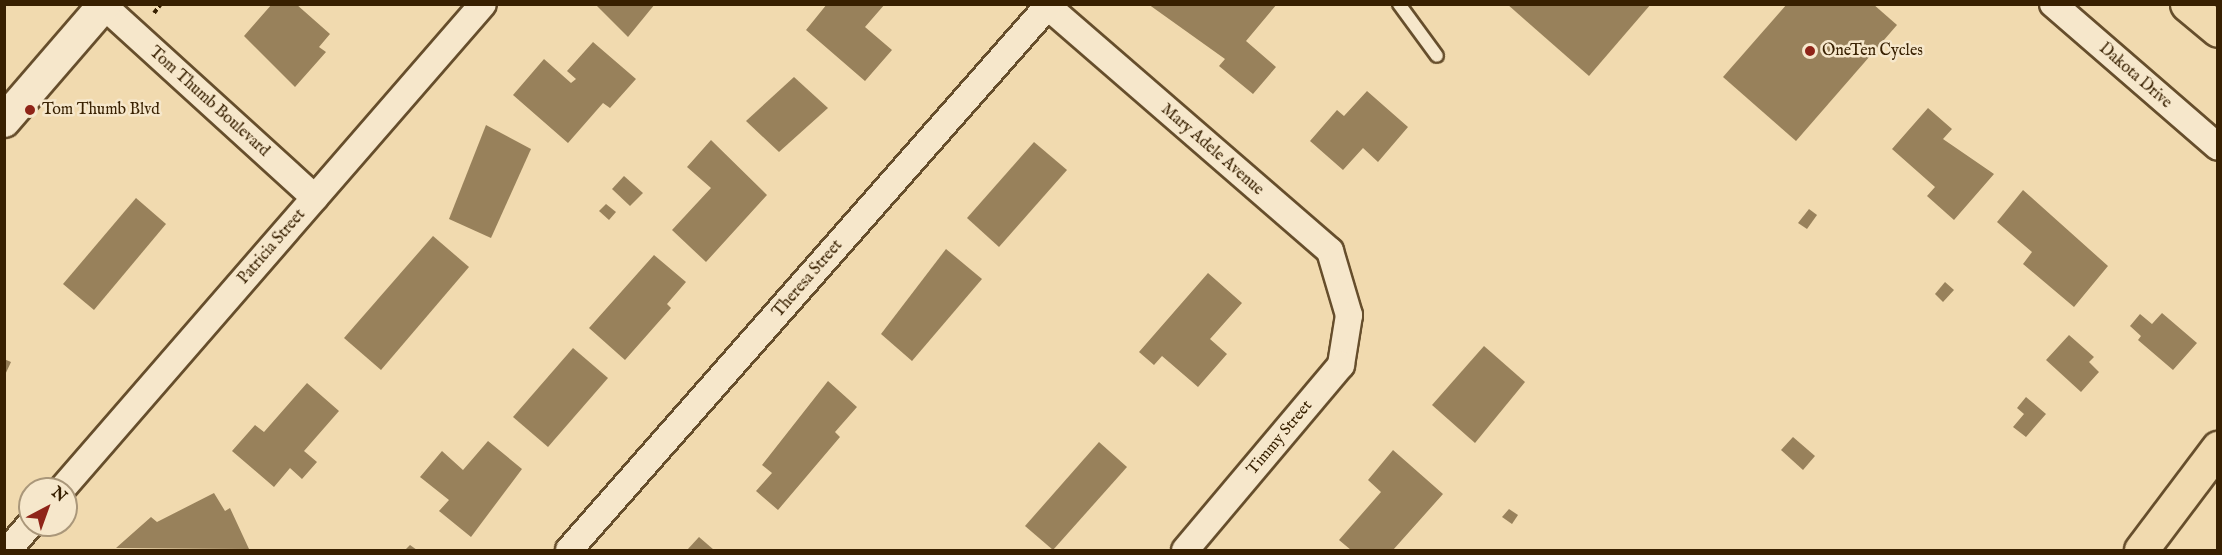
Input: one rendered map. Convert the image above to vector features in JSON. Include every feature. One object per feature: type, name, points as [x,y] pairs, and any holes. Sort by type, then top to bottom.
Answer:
[{"type":"highway","points":[[2187,4],[2217,30]]},
{"type":"highway","points":[[2141,550],[2217,448]]},
{"type":"street","name":"Patricia Street","points":[[72,477],[483,4]]},
{"type":"street","name":"Dakota Drive","points":[[2053,4],[2217,147]]},
{"type":"street","name":"Tom Thumb Boulevard","points":[[104,5],[315,198]]},
{"type":"street","points":[[4,121],[104,5]]},
{"type":"street","name":"Mary Adele Avenue","points":[[1046,6],[1330,251],[1349,315]]},
{"type":"street","name":"Theresa Street","points":[[569,550],[1046,6]]},
{"type":"street","name":"Timmy Street","points":[[1185,550],[1341,365],[1349,315]]},
{"type":"street","points":[[8,550],[19,537]]},
{"type":"lane","points":[[1399,4],[1437,56]]},
{"type":"building","points":[[272,4],[296,4],[330,34],[319,47],[326,52],[295,87],[244,36]]},
{"type":"building","points":[[595,4],[655,4],[628,37]]},
{"type":"building","points":[[827,4],[885,4],[865,27],[892,50],[865,81],[806,30]]},
{"type":"building","points":[[1148,4],[1277,4],[1246,41],[1276,67],[1253,94],[1219,66],[1225,59]]},
{"type":"building","points":[[1507,4],[1651,4],[1589,76]]},
{"type":"building","name":"OneTen Cycles","points":[[1787,4],[1873,4],[1897,25],[1796,141],[1723,77]]},
{"type":"building","points":[[593,42],[636,79],[610,108],[603,103],[568,143],[513,95],[544,59],[571,83],[576,79],[567,71]]},
{"type":"building","points":[[794,77],[828,108],[779,152],[746,121]]},
{"type":"building","points":[[1367,91],[1408,127],[1378,162],[1363,148],[1343,170],[1310,141],[1337,110],[1344,116]]},
{"type":"building","points":[[1928,108],[1952,129],[1943,139],[1994,174],[1954,220],[1927,196],[1935,187],[1892,149]]},
{"type":"building","points":[[486,125],[531,149],[491,238],[449,219]]},
{"type":"building","points":[[711,140],[767,195],[706,262],[672,230],[711,188],[687,167]]},
{"type":"building","points":[[1034,142],[1067,170],[999,247],[967,218]]},
{"type":"building","points":[[624,176],[643,193],[630,206],[612,189]]},
{"type":"building","points":[[2023,190],[2108,266],[2074,307],[2023,264],[2032,252],[1997,222]]},
{"type":"building","points":[[136,198],[166,224],[94,310],[63,284]]},
{"type":"building","points":[[606,204],[616,212],[609,220],[599,211]]},
{"type":"building","points":[[1809,209],[1817,215],[1807,229],[1798,223]]},
{"type":"building","points":[[433,236],[469,267],[381,370],[344,338]]},
{"type":"building","points":[[946,249],[982,279],[912,361],[881,334]]},
{"type":"building","points":[[654,255],[686,282],[667,304],[671,308],[625,360],[589,328]]},
{"type":"building","points":[[1208,273],[1242,303],[1210,339],[1227,354],[1198,387],[1162,356],[1154,365],[1139,352]]},
{"type":"building","points":[[1945,282],[1954,290],[1943,302],[1935,294]]},
{"type":"building","points":[[2162,313],[2197,343],[2173,370],[2138,340],[2141,336],[2130,326],[2140,314],[2152,324]]},
{"type":"building","points":[[2069,335],[2094,357],[2089,362],[2099,372],[2081,392],[2046,360]]},
{"type":"building","points":[[1484,346],[1525,382],[1475,443],[1432,405]]},
{"type":"building","points":[[573,348],[608,378],[548,447],[513,417]]},
{"type":"building","points":[[4,359],[11,362],[4,377]]},
{"type":"building","points":[[828,381],[857,407],[835,432],[840,437],[778,510],[756,491],[772,473],[762,465]]},
{"type":"building","points":[[307,383],[339,411],[304,451],[317,462],[302,479],[290,468],[274,487],[232,451],[255,425],[264,432]]},
{"type":"building","points":[[2026,397],[2046,414],[2026,437],[2013,427],[2024,414],[2017,408]]},
{"type":"building","points":[[1793,437],[1815,456],[1803,470],[1781,450]]},
{"type":"building","points":[[488,441],[522,469],[471,537],[439,511],[449,500],[420,477],[442,451],[463,470]]},
{"type":"building","points":[[1099,442],[1127,467],[1053,550],[1025,526]]},
{"type":"building","points":[[1393,450],[1443,494],[1393,550],[1351,550],[1339,540],[1381,492],[1368,480]]},
{"type":"building","points":[[214,493],[225,511],[230,508],[249,549],[116,548],[151,517],[157,522]]},
{"type":"building","points":[[1509,509],[1518,515],[1512,524],[1502,517]]},
{"type":"building","points":[[699,537],[714,550],[687,550]]},
{"type":"building","points":[[410,545],[417,550],[405,550]]},
{"type":"place","name":"OneTen Cycles","points":[[1810,51]]},
{"type":"place","name":"Tom Thumb Blvd","points":[[30,110]]}]
